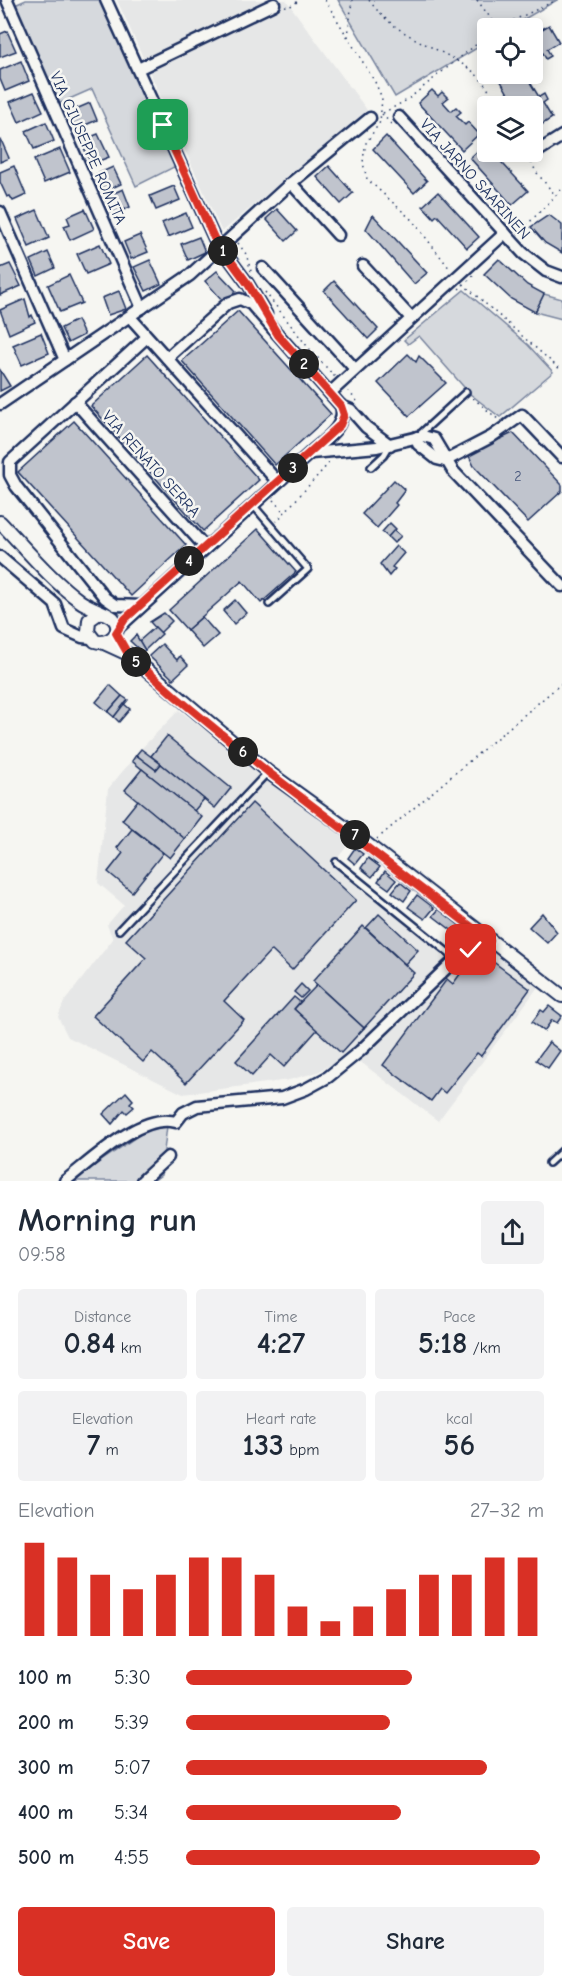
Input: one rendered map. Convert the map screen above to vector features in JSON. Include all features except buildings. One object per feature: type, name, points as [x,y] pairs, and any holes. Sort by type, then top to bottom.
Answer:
[{"type":"street","name":"VIA GIUSEPPE ROMITA","points":[[7,0],[142,308]]},
{"type":"street","points":[[106,0],[214,238],[248,284],[278,335]]},
{"type":"street","points":[[138,69],[274,4]]},
{"type":"street","name":"VIA JARNO SAARINEN","points":[[399,117],[523,253],[546,271],[562,277]]},
{"type":"street","points":[[0,404],[189,275],[291,183],[370,118]]},
{"type":"street","points":[[543,148],[562,136]]},
{"type":"street","points":[[291,183],[338,235]]},
{"type":"street","points":[[0,212],[65,360]]},
{"type":"street","points":[[330,393],[505,233]]},
{"type":"street","points":[[363,266],[411,318]]},
{"type":"street","points":[[263,268],[355,369]]},
{"type":"street","points":[[104,643],[111,640],[141,606],[205,546],[340,425],[344,415],[341,406],[251,304],[240,299],[228,303],[166,358]]},
{"type":"street","points":[[130,317],[277,481]]},
{"type":"street","points":[[141,606],[115,605],[105,598],[16,486],[10,475],[10,462],[147,337]]},
{"type":"street","name":"VIA RENATO SERRA","points":[[75,402],[205,546]]},
{"type":"street","points":[[341,406],[351,410],[366,427],[390,445]]},
{"type":"street","points":[[445,461],[522,415],[562,457]]},
{"type":"street","points":[[310,453],[377,447],[417,437],[428,436],[434,439],[445,461],[562,585]]},
{"type":"street","points":[[0,522],[78,600],[92,620],[91,638]]},
{"type":"street","points":[[0,557],[55,604],[64,628],[69,632],[91,638],[128,654],[268,772],[369,846],[562,996]]},
{"type":"street","points":[[69,632],[92,620],[112,617],[128,654]]},
{"type":"street","points":[[65,1181],[116,1142],[145,1124],[158,1120],[176,1122],[183,1113],[197,1106],[282,1098],[328,1077],[456,959],[490,941]]},
{"type":"street","points":[[142,1181],[168,1156]]},
{"type":"lane","points":[[417,437],[466,392]]},
{"type":"lane","points":[[371,467],[390,445]]},
{"type":"lane","points":[[377,447],[377,461]]},
{"type":"lane","points":[[252,504],[308,569],[269,603]]},
{"type":"lane","points":[[119,930],[268,772]]},
{"type":"lane","points":[[336,862],[456,959]]},
{"type":"lane","points":[[549,1163],[562,1151]]},
{"type":"path","points":[[274,4],[289,7],[300,0]]},
{"type":"path","points":[[325,0],[380,91],[382,114],[364,153],[363,163],[367,179],[413,221],[457,278],[474,295],[513,326],[562,371]]},
{"type":"path","points":[[348,38],[352,0]]},
{"type":"path","points":[[369,0],[400,33],[473,72],[491,96]]},
{"type":"path","points":[[477,0],[490,18]]},
{"type":"path","points":[[518,18],[557,0]]},
{"type":"path","points":[[370,118],[406,100],[477,45]]},
{"type":"path","points":[[382,114],[391,124],[399,117]]},
{"type":"path","points":[[531,162],[556,195]]},
{"type":"path","points":[[232,235],[246,254],[255,276]]},
{"type":"path","points":[[259,284],[307,346],[358,403]]},
{"type":"path","points":[[466,392],[506,426]]},
{"type":"path","points":[[272,526],[330,462]]},
{"type":"path","points":[[266,492],[284,513]]},
{"type":"path","points":[[369,846],[562,683]]},
{"type":"shaded area","points":[[26,0],[101,0],[176,166],[136,186],[92,89],[58,104],[15,5]]},
{"type":"shaded area","points":[[117,0],[286,0],[367,110],[222,232]]},
{"type":"shaded area","points":[[338,0],[557,0],[526,18],[477,18],[477,48],[395,97]]},
{"type":"shaded area","points":[[464,290],[528,345],[553,372],[500,417],[470,394],[419,336],[408,344],[404,340]]},
{"type":"shaded area","points":[[544,294],[562,299],[562,319],[535,312]]},
{"type":"shaded area","points":[[179,710],[351,841],[333,864],[447,959],[349,1054],[318,1072],[289,1080],[183,1094],[68,1037],[58,1017],[64,1002],[113,939],[107,925],[124,905],[98,883],[108,789],[141,749]]},
{"type":"shaded area","points":[[488,947],[538,987],[438,1121],[358,1060],[431,989],[466,960]]},
{"type":"shaded area","points":[[167,1126],[161,1175],[153,1181],[72,1181],[148,1129]]},
{"type":"route","points":[[163,125],[214,238],[248,284],[278,335],[341,406],[344,415],[340,425],[125,619],[117,628],[116,633],[128,654],[175,696],[268,772],[354,834],[490,941],[471,950]]}]
